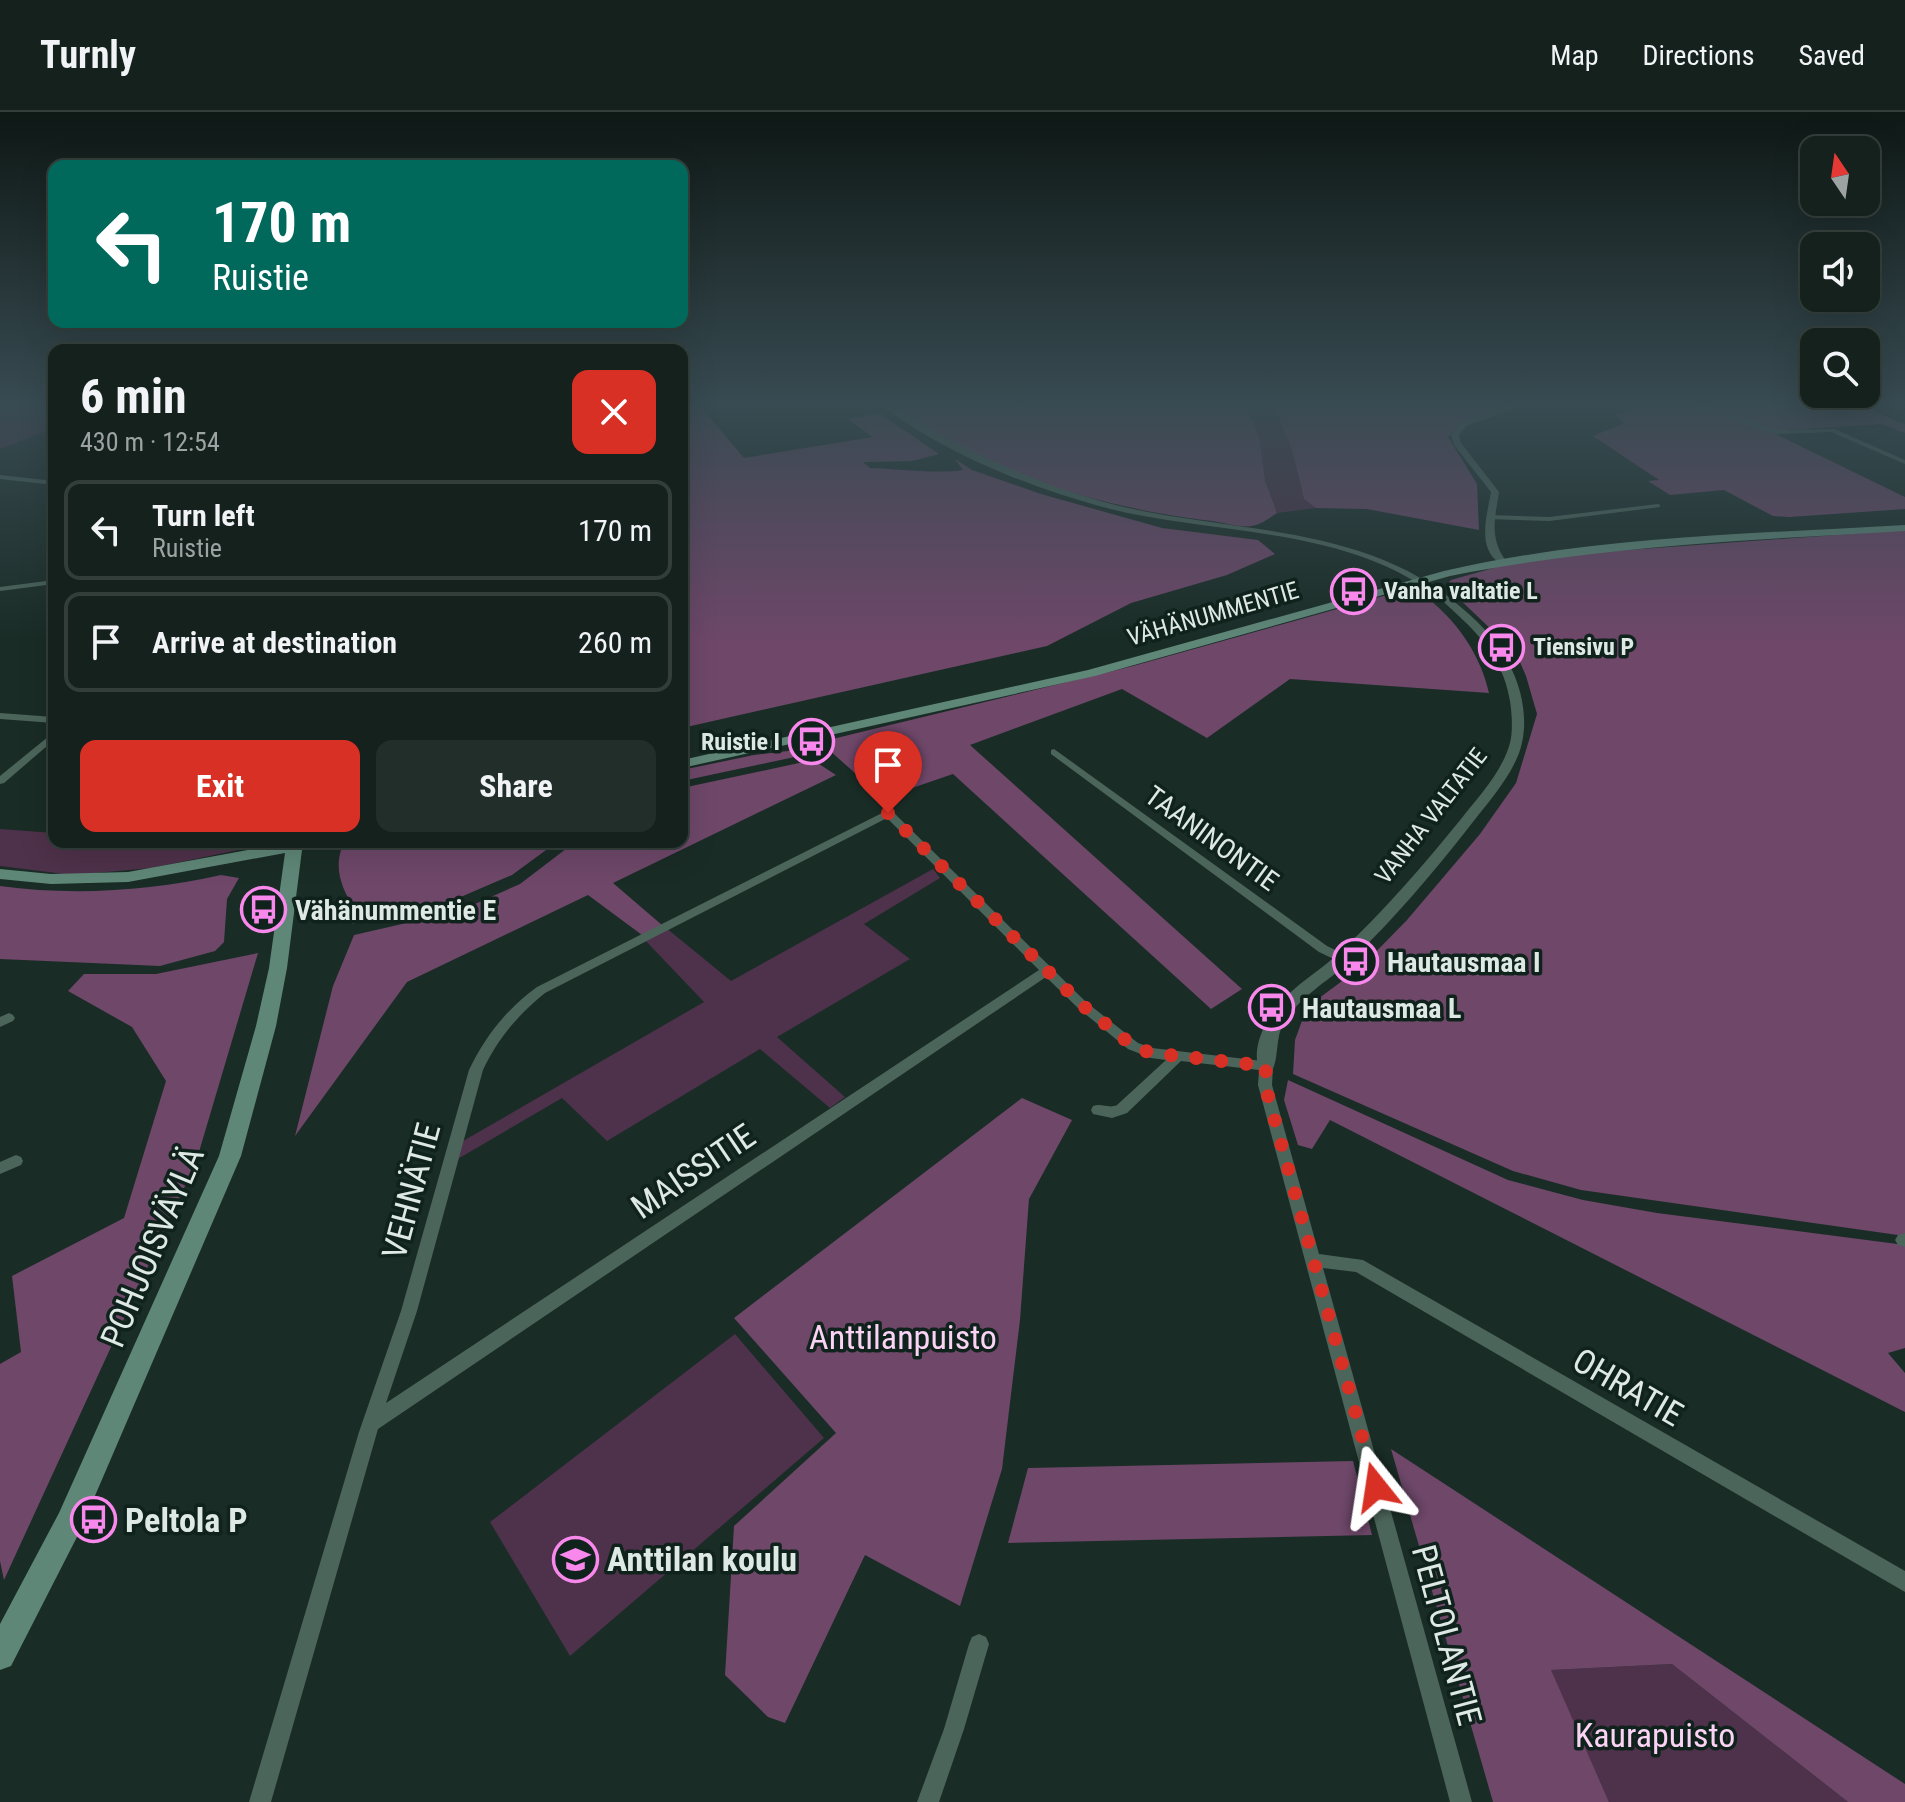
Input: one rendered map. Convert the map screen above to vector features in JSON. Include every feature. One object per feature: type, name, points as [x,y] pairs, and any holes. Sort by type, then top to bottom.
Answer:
[{"type":"main road","name":"VÄHÄNUMMENTIE","points":[[688,763],[1090,673],[1422,580],[1501,561],[1566,552],[1905,528]]},
{"type":"main road","points":[[0,874],[51,879],[128,877],[278,848]]},
{"type":"main road","name":"POHJOISVÄYLÄ","points":[[0,1655],[69,1523],[230,1156],[266,1026],[294,848]]},
{"type":"street","name":"VANHA VALTATIE","points":[[1033,483],[1105,505],[1180,521],[1307,538],[1352,550],[1422,580],[1461,610],[1503,663],[1513,684],[1517,741],[1498,781],[1390,910],[1344,959],[1289,1001],[1270,1032],[1266,1066]]},
{"type":"street","points":[[1488,483],[1495,492],[1488,532],[1492,550],[1501,561]]},
{"type":"street","points":[[1489,517],[1549,519],[1658,506]]},
{"type":"street","points":[[0,589],[48,583]]},
{"type":"street","points":[[0,716],[48,720]]},
{"type":"street","points":[[0,781],[48,740]]},
{"type":"street","name":"TAANINONTIE","points":[[1054,752],[1323,949],[1344,959]]},
{"type":"street","name":"VEHNÄTIE","points":[[260,1802],[372,1423],[409,1311],[476,1070],[489,1039],[511,1012],[554,983],[888,813],[1048,970]]},
{"type":"street","points":[[1048,970],[1082,1005],[1133,1046],[1151,1053],[1266,1066]]},
{"type":"street","name":"MAISSITIE","points":[[372,1423],[1048,970]]},
{"type":"street","points":[[1098,1110],[1112,1113],[1122,1109],[1178,1056]]},
{"type":"street","name":"PELTOLANTIE","points":[[1266,1066],[1265,1085],[1316,1261],[1461,1802]]},
{"type":"street","points":[[0,1168],[16,1161]]},
{"type":"street","name":"OHRATIE","points":[[1316,1261],[1358,1265],[1905,1582]]},
{"type":"street","points":[[928,1802],[979,1644]]},
{"type":"green space","points":[[688,483],[1009,483],[1162,528],[1258,540],[1275,554],[1227,575],[1131,603],[1047,646],[688,727]]},
{"type":"green space","points":[[1041,483],[1266,483],[1277,513],[1259,524],[1240,526],[1131,508]]},
{"type":"green space","points":[[1266,483],[1300,483],[1304,499],[1316,508],[1277,513]]},
{"type":"green space","points":[[1300,483],[1476,483],[1479,530],[1367,509],[1316,508],[1304,499]]},
{"type":"green space","points":[[1651,483],[1876,483],[1905,497],[1905,509],[1773,516],[1724,490],[1670,495]]},
{"type":"green space","points":[[1905,530],[1905,1236],[1581,1190],[1513,1171],[1293,1074],[1295,1040],[1307,1007],[1361,967],[1407,920],[1480,834],[1516,783],[1537,714],[1526,676],[1516,653],[1454,594],[1447,584],[1451,580],[1511,563],[1572,554]]},
{"type":"green space","points":[[1412,588],[1439,608],[1461,633],[1479,662],[1489,693],[1290,679],[1207,738],[1122,689],[970,745],[1242,989],[1211,1009],[953,774],[883,798],[820,742],[1133,666]]},
{"type":"green space","points":[[814,748],[818,752],[688,780],[688,769],[754,755]]},
{"type":"green space","points":[[813,760],[836,775],[688,847],[688,787]]},
{"type":"green space","points":[[0,829],[48,833],[48,848],[243,849],[152,868],[72,875],[0,866]]},
{"type":"green space","points":[[549,848],[512,875],[456,899],[352,924],[355,911],[341,882],[341,850]]},
{"type":"green space","points":[[567,848],[685,848],[613,883],[662,925],[642,935],[588,895],[407,982],[295,1136],[333,986],[354,935],[459,911],[520,884]]},
{"type":"green space","points":[[933,869],[940,878],[864,924],[910,959],[777,1037],[845,1097],[830,1108],[760,1049],[607,1141],[562,1098],[456,1160],[463,1141],[704,1002],[643,938],[665,927],[731,981]]},
{"type":"green space","points":[[221,875],[239,878],[227,899],[224,942],[215,951],[160,966],[0,959],[0,886],[55,891],[111,890],[166,885]]},
{"type":"green space","points":[[258,953],[196,1162],[4,1580],[0,1561],[0,1364],[21,1352],[12,1276],[124,1218],[166,1081],[132,1027],[68,991],[84,974],[156,974]]},
{"type":"green space","points":[[1288,1080],[1508,1180],[1583,1200],[1657,1213],[1905,1245],[1905,1348],[1888,1353],[1905,1373],[1905,1412],[1330,1120],[1312,1149],[1298,1145],[1284,1100]]},
{"type":"green space","name":"Anttilanpuisto","points":[[1022,1098],[1072,1120],[1029,1199],[1020,1320],[1002,1469],[960,1606],[865,1555],[785,1723],[768,1717],[725,1675],[734,1526],[836,1433],[734,1318]]},
{"type":"green space","points":[[735,1334],[824,1438],[570,1656],[490,1522]]},
{"type":"green space","points":[[1391,1449],[1905,1784],[1905,1802],[1848,1802],[1672,1664],[1551,1670],[1609,1802],[1493,1802]]},
{"type":"green space","points":[[1353,1461],[1372,1535],[1008,1543],[1028,1468]]},
{"type":"green space","name":"Kaurapuisto","points":[[1672,1664],[1848,1802],[1609,1802],[1550,1670]]},
{"type":"place","name":"Vanha valtatie L","points":[[1353,591]]},
{"type":"place","name":"Tiensivu P","points":[[1502,647]]},
{"type":"place","name":"Ruistie I","points":[[811,742]]},
{"type":"place","name":"Vähänummentie E","points":[[264,910]]},
{"type":"place","name":"Hautausmaa I","points":[[1356,962]]},
{"type":"place","name":"Hautausmaa L","points":[[1271,1008]]},
{"type":"place","name":"Peltola P","points":[[94,1520]]},
{"type":"place","name":"Anttilan koulu","points":[[576,1559]]},
{"type":"route","points":[[888,813],[1082,1005],[1133,1046],[1151,1053],[1266,1066],[1265,1085],[1376,1487]]}]
